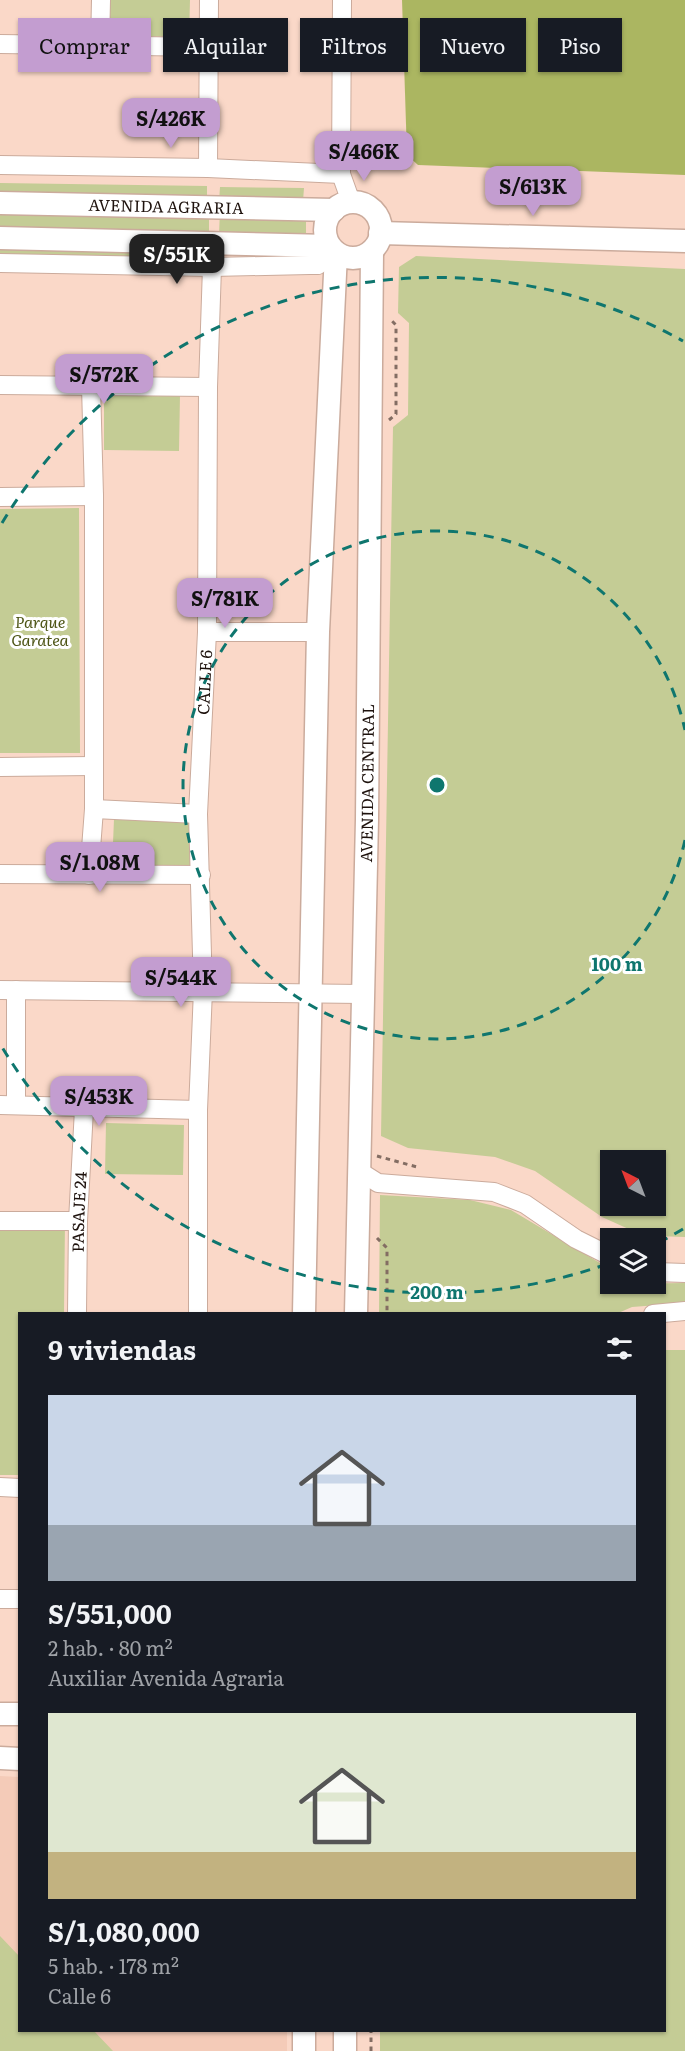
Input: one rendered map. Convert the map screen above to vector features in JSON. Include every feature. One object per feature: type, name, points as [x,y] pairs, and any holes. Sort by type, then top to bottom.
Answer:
[{"type":"main road","name":"AVENIDA AGRARIA","points":[[0,203],[342,206]]},
{"type":"main road","points":[[304,1312],[318,632],[333,249],[325,227],[342,206],[369,208],[376,215],[376,242]]},
{"type":"main road","points":[[0,238],[333,249],[354,258],[376,242],[685,241]]},
{"type":"main road","name":"AVENIDA CENTRAL","points":[[356,1312],[376,242]]},
{"type":"main road","points":[[0,1714],[18,1714]]},
{"type":"main road","points":[[0,1758],[18,1759]]},
{"type":"main road","points":[[304,2032],[304,2051]]},
{"type":"main road","points":[[345,2032],[345,2051]]},
{"type":"street","points":[[101,0],[101,18]]},
{"type":"street","points":[[209,0],[209,18]]},
{"type":"street","points":[[342,0],[342,206]]},
{"type":"street","points":[[0,44],[18,44]]},
{"type":"street","points":[[208,72],[208,168]]},
{"type":"street","points":[[0,165],[208,168],[342,174]]},
{"type":"street","points":[[0,263],[212,267],[318,265],[333,249]]},
{"type":"street","name":"CALLE 6","points":[[198,1312],[198,1110],[203,990],[198,814],[207,632],[208,387],[212,267]]},
{"type":"street","points":[[0,385],[208,387]]},
{"type":"street","points":[[89,874],[94,809],[94,496],[91,386]]},
{"type":"street","points":[[0,497],[94,496]]},
{"type":"street","points":[[207,632],[318,632]]},
{"type":"street","points":[[0,767],[93,766]]},
{"type":"street","points":[[94,809],[198,814]]},
{"type":"street","points":[[0,874],[201,875]]},
{"type":"street","points":[[198,1110],[84,1109],[8,1105],[8,990],[203,990],[362,994]]},
{"type":"street","name":"PASAJE 24","points":[[77,1312],[78,1221],[84,1109]]},
{"type":"street","points":[[359,1171],[378,1184],[494,1192],[525,1204],[576,1239],[600,1251]]},
{"type":"street","points":[[0,1221],[78,1221]]},
{"type":"street","points":[[666,1272],[685,1273]]},
{"type":"street","points":[[666,1313],[685,1311]]},
{"type":"street","points":[[0,1487],[18,1488]]},
{"type":"street","points":[[0,1599],[18,1599]]},
{"type":"path","points":[[371,2032],[371,2051]]},
{"type":"shaded area","points":[[0,1776],[18,1777],[18,2032],[287,2032],[287,2051],[0,2051]]},
{"type":"green space","points":[[108,0],[190,0],[190,18],[163,18],[163,37],[151,37],[151,18],[108,18]]},
{"type":"green space","points":[[402,0],[685,0],[685,175],[418,165],[407,155],[404,72],[408,72],[408,18],[403,18]]},
{"type":"green space","points":[[0,183],[207,186],[207,201],[0,197]]},
{"type":"green space","points":[[220,187],[304,188],[303,201],[219,202]]},
{"type":"green space","points":[[0,205],[209,209],[209,235],[0,232]]},
{"type":"green space","points":[[220,210],[306,213],[306,235],[219,235]]},
{"type":"green space","points":[[0,240],[208,244],[208,262],[0,258]]},
{"type":"green space","points":[[416,256],[685,269],[685,1237],[666,1236],[666,1228],[626,1228],[601,1216],[666,1216],[666,1150],[600,1150],[600,1216],[535,1171],[495,1157],[408,1148],[381,1136],[393,427],[408,415],[409,323],[398,313],[399,267]]},
{"type":"green space","points":[[104,394],[180,395],[179,451],[104,450]]},
{"type":"green space","name":"Parque Garatea","points":[[79,508],[80,753],[0,753],[0,509]]},
{"type":"green space","points":[[114,819],[193,820],[192,868],[112,867]]},
{"type":"green space","points":[[106,1123],[184,1125],[183,1175],[105,1174]]},
{"type":"green space","points":[[380,1195],[470,1200],[511,1210],[600,1263],[600,1294],[666,1294],[666,1283],[685,1283],[685,1303],[632,1307],[621,1312],[379,1312]]},
{"type":"green space","points":[[65,1221],[64,1312],[18,1312],[18,1475],[0,1475],[0,1223]]},
{"type":"green space","points":[[666,1350],[685,1350],[685,2051],[380,2051],[380,2032],[666,2032]]},
{"type":"green space","points":[[0,1936],[18,1955],[18,2032],[95,2032],[113,2051],[0,2051]]}]
